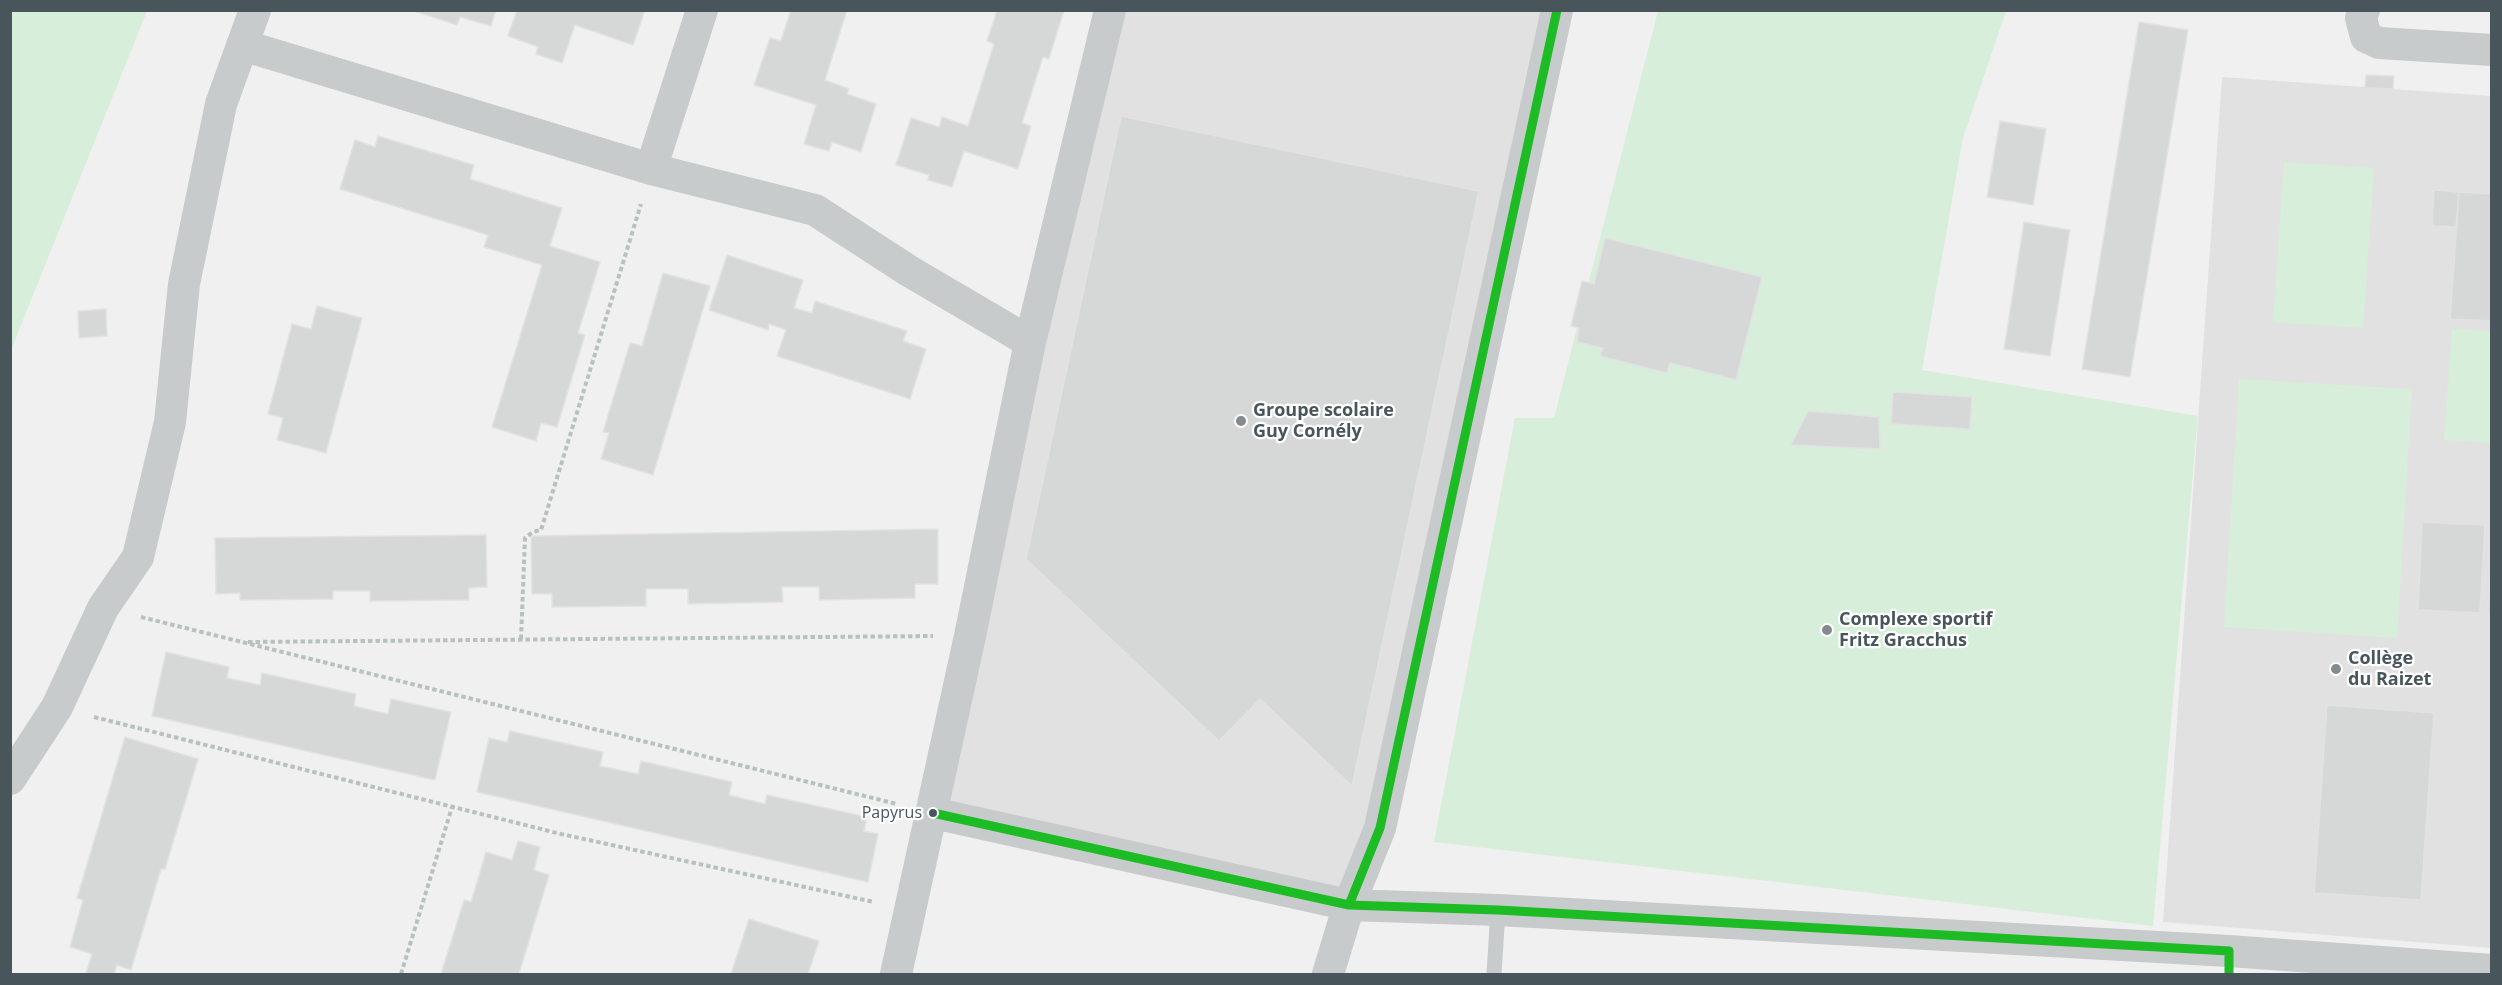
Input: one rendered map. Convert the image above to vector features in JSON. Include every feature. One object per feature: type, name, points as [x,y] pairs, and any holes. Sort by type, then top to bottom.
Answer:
[{"type":"street","points":[[10,779],[57,707],[103,608],[138,557],[170,422],[184,284],[221,104],[255,10]]},
{"type":"street","points":[[651,169],[702,10]]},
{"type":"street","points":[[896,975],[933,813],[1030,342],[1110,10]]},
{"type":"street","points":[[1329,975],[1349,905],[1380,828],[1557,10]]},
{"type":"street","points":[[2364,10],[2361,18],[2366,37],[2379,43],[2492,50]]},
{"type":"street","points":[[243,45],[651,169],[814,210],[909,271],[1030,342]]},
{"type":"street","points":[[933,813],[1349,905],[1498,910],[2229,963],[2492,970]]},
{"type":"lane","points":[[1494,975],[1498,910]]},
{"type":"path","points":[[521,639],[525,538],[541,530],[651,169]]},
{"type":"path","points":[[103,608],[933,813]]},
{"type":"path","points":[[241,642],[970,636]]},
{"type":"path","points":[[57,707],[561,834],[910,910]]},
{"type":"path","points":[[401,975],[452,807]]},
{"type":"shaded area","name":"Groupe scolaire Guy Cornély","points":[[1110,11],[1557,11],[1349,905],[933,813]]},
{"type":"shaded area","name":"Collège du Raizet","points":[[2222,77],[2491,96],[2491,948],[2163,922]]},
{"type":"green space","points":[[10,11],[147,11],[11,350]]},
{"type":"green space","name":"Complexe sportif Fritz Gracchus","points":[[1658,11],[2006,11],[1963,138],[1922,370],[2198,416],[2153,926],[1434,842],[1515,418],[1554,418]]},
{"type":"green space","points":[[2284,162],[2374,168],[2363,328],[2273,322]]},
{"type":"green space","points":[[2452,329],[2491,331],[2491,443],[2444,440]]},
{"type":"green space","points":[[2239,379],[2412,389],[2397,638],[2224,627]]},
{"type":"building","points":[[411,10],[496,10],[491,26],[460,17],[457,25]]},
{"type":"building","points":[[517,10],[645,10],[633,45],[575,25],[562,63],[536,54],[538,47],[508,36]]},
{"type":"building","points":[[791,10],[847,10],[825,80],[849,89],[847,94],[876,104],[861,152],[832,142],[829,151],[804,144],[816,105],[754,85],[770,38],[781,41]]},
{"type":"building","points":[[997,10],[1064,10],[1049,59],[1043,57],[1022,123],[1031,126],[1018,169],[964,151],[952,187],[928,180],[929,175],[896,165],[911,118],[939,127],[942,117],[968,126],[994,44],[987,41]]},
{"type":"building","points":[[2139,22],[2188,30],[2130,377],[2082,369]]},
{"type":"building","points":[[2366,75],[2394,76],[2393,89],[2365,88]]},
{"type":"building","points":[[1121,116],[1479,191],[1352,786],[1260,699],[1219,741],[1026,559]]},
{"type":"building","points":[[2000,121],[2046,129],[2033,205],[1987,197]]},
{"type":"building","points":[[378,136],[474,165],[470,179],[562,208],[550,246],[600,262],[578,333],[585,335],[557,427],[541,423],[536,441],[492,427],[542,265],[484,247],[488,235],[340,189],[355,140],[375,147]]},
{"type":"building","points":[[2434,190],[2459,192],[2456,227],[2432,226]]},
{"type":"building","points":[[2459,192],[2492,194],[2492,321],[2450,319]]},
{"type":"building","points":[[2024,222],[2070,230],[2050,356],[2004,349]]},
{"type":"building","points":[[1605,238],[1762,277],[1736,380],[1670,363],[1667,373],[1600,356],[1603,348],[1577,342],[1579,328],[1571,326],[1582,281],[1594,284]]},
{"type":"building","points":[[727,255],[803,280],[794,308],[812,313],[815,301],[907,331],[903,341],[926,349],[910,399],[777,356],[786,330],[769,324],[768,330],[709,310]]},
{"type":"building","points":[[663,273],[710,286],[653,475],[601,459],[609,433],[603,432],[630,343],[642,346]]},
{"type":"building","points":[[317,306],[362,318],[326,453],[277,440],[283,418],[268,414],[292,324],[311,329]]},
{"type":"building","points":[[106,309],[107,336],[79,338],[78,311]]},
{"type":"building","points":[[1893,392],[1972,397],[1970,429],[1891,424]]},
{"type":"building","points":[[1808,411],[1879,417],[1880,449],[1791,445]]},
{"type":"building","points":[[2422,522],[2485,525],[2480,613],[2418,610]]},
{"type":"building","points":[[938,529],[938,584],[915,584],[915,598],[819,600],[819,587],[782,587],[783,602],[688,604],[688,589],[646,589],[646,606],[552,607],[552,594],[532,594],[531,536]]},
{"type":"building","points":[[486,535],[487,587],[469,588],[469,600],[370,601],[370,591],[333,591],[333,599],[240,600],[240,593],[216,594],[215,538]]},
{"type":"building","points":[[2492,542],[2492,613],[2488,612]]},
{"type":"building","points":[[166,652],[229,667],[227,678],[260,685],[262,673],[356,694],[354,706],[388,714],[391,699],[451,712],[435,780],[152,716]]},
{"type":"building","points":[[2327,705],[2434,713],[2421,900],[2314,893]]},
{"type":"building","points":[[510,731],[603,752],[600,766],[638,774],[641,761],[732,782],[729,795],[765,804],[767,795],[867,817],[864,831],[878,834],[868,882],[477,792],[489,738],[507,742]]},
{"type":"building","points":[[125,737],[198,759],[165,869],[161,869],[131,970],[117,965],[114,974],[90,974],[86,973],[92,954],[70,947],[83,900],[77,898]]},
{"type":"building","points":[[518,841],[540,847],[534,870],[549,875],[519,974],[441,974],[464,900],[471,902],[486,852],[512,860]]},
{"type":"building","points":[[749,919],[819,941],[808,974],[731,974]]},
{"type":"transit line","points":[[1349,905],[1380,828],[1557,10]]},
{"type":"transit line","points":[[933,813],[1349,905],[1498,910],[2229,951],[2229,974]]},
{"type":"place","name":"Groupe scolaire Guy Cornély","points":[[1241,421]]},
{"type":"place","name":"Complexe sportif Fritz Gracchus","points":[[1827,630]]},
{"type":"place","name":"Collège du Raizet","points":[[2336,669]]},
{"type":"place","name":"Papyrus","points":[[933,813]]}]
